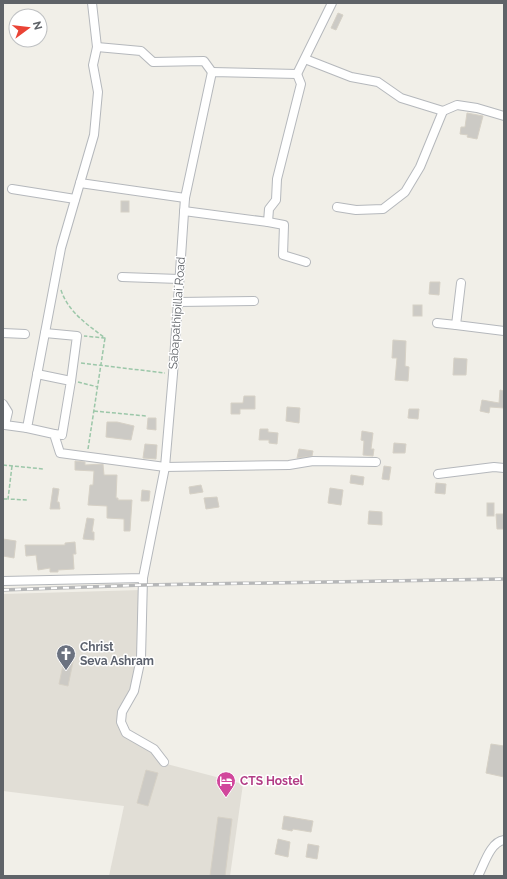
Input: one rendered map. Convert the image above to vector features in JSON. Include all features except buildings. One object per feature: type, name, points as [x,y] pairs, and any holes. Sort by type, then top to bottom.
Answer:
[{"type":"street","points":[[27,428],[61,248],[94,135],[98,92],[93,65],[97,47],[92,3]]},
{"type":"street","points":[[268,222],[269,209],[276,200],[277,179],[301,84],[298,74],[332,3]]},
{"type":"street","points":[[97,47],[142,51],[153,62],[204,61],[212,72],[298,74]]},
{"type":"street","points":[[305,59],[351,77],[378,82],[401,98],[443,111],[457,105],[477,108],[504,116]]},
{"type":"street","name":"Sabapathipillai Road","points":[[164,762],[154,749],[126,733],[120,722],[122,712],[134,691],[141,658],[143,578],[165,467],[185,198],[212,72]]},
{"type":"street","points":[[336,207],[356,210],[383,209],[405,192],[420,167],[443,111]]},
{"type":"street","points":[[80,183],[185,198]]},
{"type":"street","points":[[12,189],[75,199]]},
{"type":"street","points":[[184,211],[284,225],[283,255],[306,262]]},
{"type":"street","points":[[122,277],[179,279]]},
{"type":"street","points":[[456,324],[461,283]]},
{"type":"street","points":[[178,302],[254,301]]},
{"type":"street","points":[[437,323],[456,324],[504,331]]},
{"type":"street","points":[[3,332],[25,334]]},
{"type":"street","points":[[3,404],[8,412],[5,425],[62,435],[77,336],[45,333]]},
{"type":"street","points":[[37,374],[71,381]]},
{"type":"street","points":[[54,434],[60,453],[165,467],[289,465],[313,461],[376,462]]},
{"type":"street","points":[[438,474],[504,468]]},
{"type":"street","points":[[3,581],[143,578]]},
{"type":"street","points":[[478,876],[492,848],[499,841],[504,840]]},
{"type":"path","points":[[56,275],[63,298],[77,316],[105,338]]},
{"type":"path","points":[[77,336],[105,338]]},
{"type":"path","points":[[87,456],[105,338]]},
{"type":"path","points":[[73,362],[173,374]]},
{"type":"path","points":[[71,381],[98,387]]},
{"type":"path","points":[[94,411],[146,416]]},
{"type":"path","points":[[3,465],[44,470]]},
{"type":"path","points":[[8,499],[12,466]]},
{"type":"path","points":[[3,499],[28,500]]},
{"type":"shaded area","points":[[141,590],[139,658],[132,690],[119,722],[153,750],[163,763],[243,784],[230,876],[109,876],[124,806],[3,791],[3,594]]},
{"type":"railway","points":[[3,590],[143,585],[504,579]]},
{"type":"place","name":"Christ Seva Ashram","points":[[66,671]]},
{"type":"place","name":"CTS Hostel","points":[[226,798]]}]
